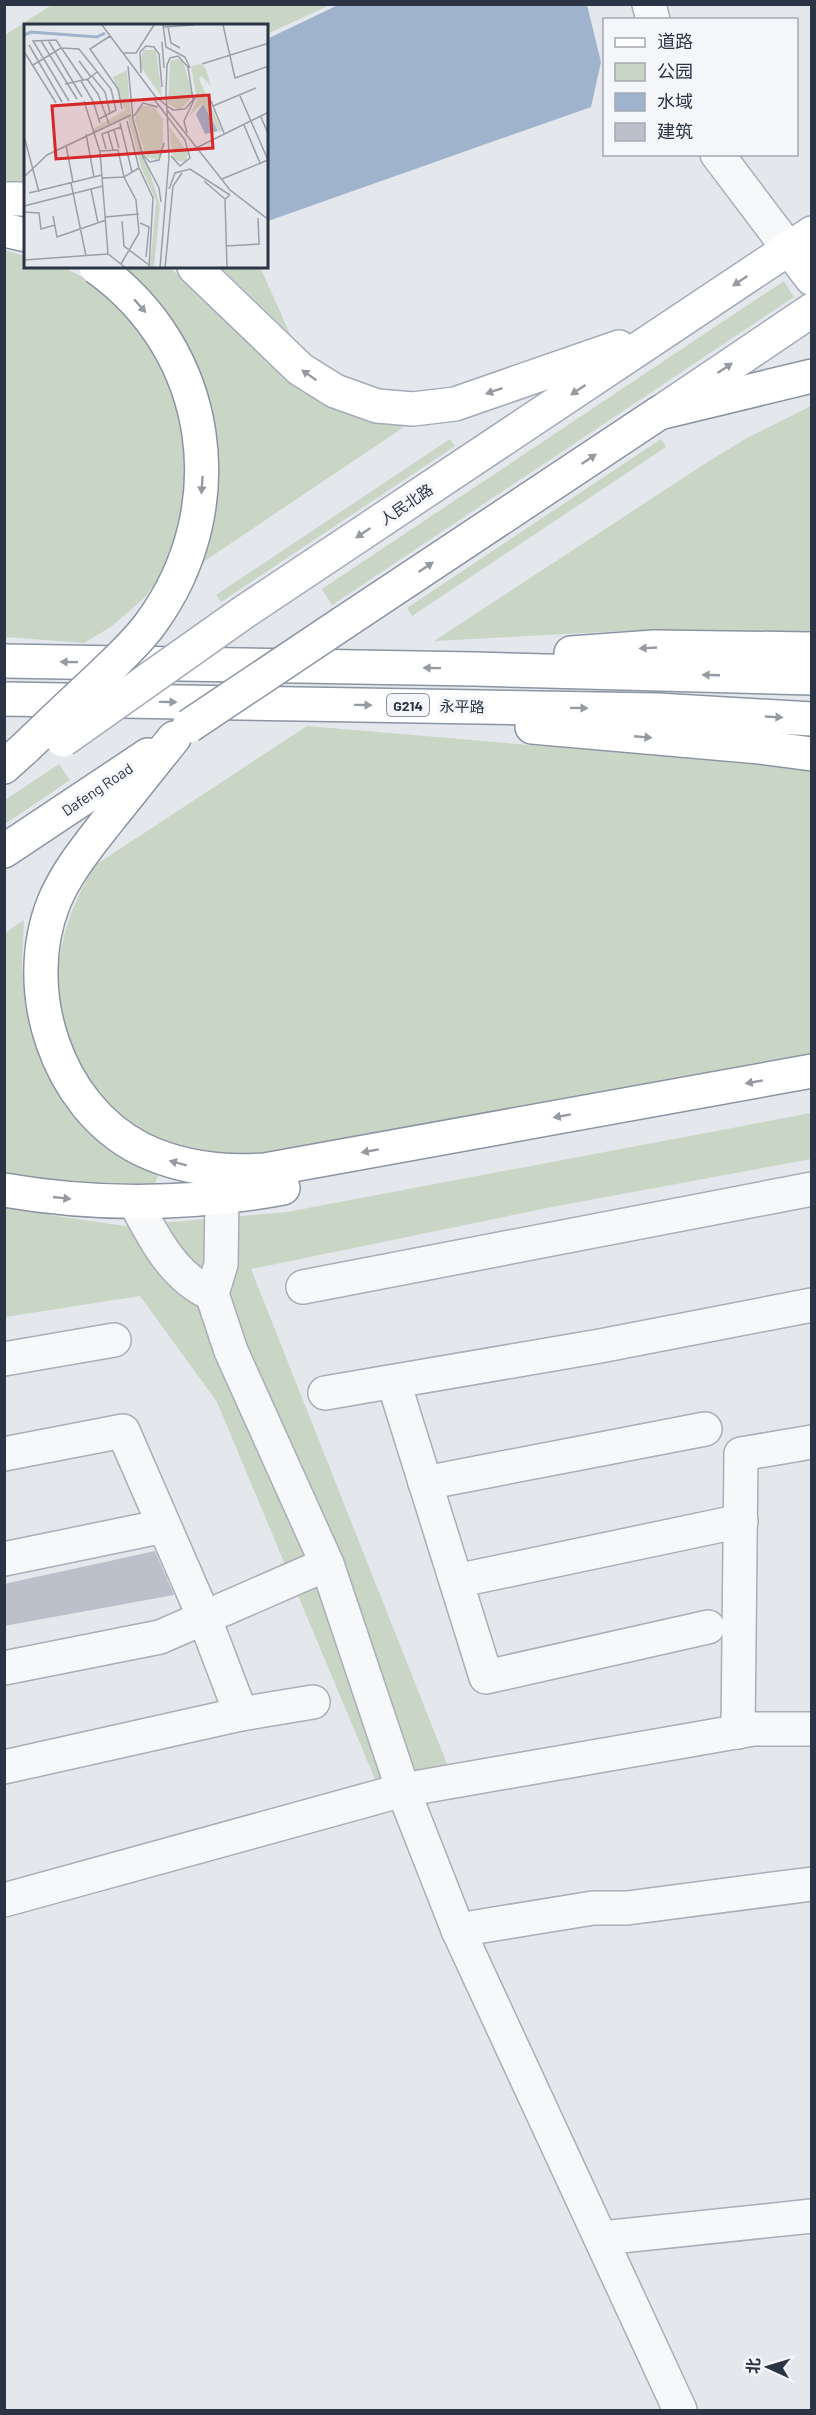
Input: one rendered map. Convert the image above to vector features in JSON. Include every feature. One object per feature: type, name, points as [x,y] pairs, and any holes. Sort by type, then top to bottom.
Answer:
[{"type":"main road","points":[[4,199],[24,199]]},
{"type":"main road","points":[[4,230],[24,235]]},
{"type":"main road","points":[[800,240],[812,279]]},
{"type":"main road","name":"人民北路","points":[[4,781],[244,612],[800,240]]},
{"type":"main road","points":[[15,758],[134,644],[151,622],[184,563],[200,507],[201,440],[194,405],[181,370],[163,337],[141,306],[113,279],[97,268]]},
{"type":"main road","points":[[195,268],[288,359],[312,377],[357,400],[396,409],[421,409],[455,404],[601,355],[686,318]]},
{"type":"main road","points":[[812,310],[181,732],[68,874],[48,920],[41,957],[42,998],[46,1020],[62,1065],[78,1093],[110,1129],[140,1148],[170,1161],[199,1168],[238,1172],[265,1170],[812,1071]]},
{"type":"main road","points":[[659,413],[812,376]]},
{"type":"main road","points":[[475,669],[576,652],[654,647],[812,649]]},
{"type":"main road","points":[[4,661],[475,669],[812,678]]},
{"type":"main road","name":"永平路","points":[[4,699],[657,710],[812,719]]},
{"type":"main road","points":[[441,706],[479,720],[510,725],[760,747],[812,754]]},
{"type":"main road","name":"Dafeng Road","points":[[4,851],[181,732]]},
{"type":"main road","points":[[4,1190],[71,1199],[135,1202],[222,1197],[812,1094]]},
{"type":"street","points":[[719,156],[800,240]]},
{"type":"street","points":[[303,1287],[812,1189]]},
{"type":"street","points":[[222,1197],[221,1264],[213,1294],[231,1351],[327,1564],[403,1790],[458,1930],[680,2410]]},
{"type":"street","points":[[135,1202],[153,1236],[180,1272],[197,1287],[213,1294]]},
{"type":"street","points":[[326,1393],[394,1383],[812,1305]]},
{"type":"street","points":[[4,1359],[114,1340]]},
{"type":"street","points":[[394,1383],[486,1677],[708,1627]]},
{"type":"street","points":[[425,1483],[705,1429]]},
{"type":"street","points":[[4,1454],[123,1431],[204,1617],[241,1714]]},
{"type":"street","points":[[738,1732],[741,1454],[812,1442]]},
{"type":"street","points":[[456,1581],[741,1521]]},
{"type":"street","points":[[4,1560],[164,1526]]},
{"type":"street","points":[[4,1668],[160,1637],[327,1564]]},
{"type":"street","points":[[4,1767],[241,1714],[313,1702]]},
{"type":"street","points":[[4,1900],[403,1790],[753,1729],[812,1728]]},
{"type":"street","points":[[458,1930],[593,1908],[627,1908],[812,1884]]},
{"type":"street","points":[[602,2238],[812,2216]]},
{"type":"green space","points":[[53,4],[330,5],[268,34],[268,24],[24,24],[24,185],[5,185],[5,35]]},
{"type":"green space","points":[[4,250],[24,256],[24,268],[64,268],[85,278],[145,329],[183,412],[187,495],[166,571],[143,599],[112,626],[84,643],[5,637]]},
{"type":"green space","points":[[125,268],[169,268],[303,390],[339,409],[404,427],[203,562],[213,523],[217,483],[216,442],[209,402],[196,364],[178,328],[154,295]]},
{"type":"green space","points":[[221,268],[260,268],[290,334]]},
{"type":"green space","points":[[784,281],[794,297],[332,605],[322,589]]},
{"type":"green space","points":[[811,406],[811,634],[624,631],[434,641],[706,463],[747,438]]},
{"type":"green space","points":[[450,439],[455,446],[221,602],[216,595]]},
{"type":"green space","points":[[661,439],[666,447],[412,616],[407,608]]},
{"type":"green space","points":[[307,726],[811,769],[811,1054],[295,1156],[237,1158],[198,1154],[179,1150],[136,1130],[107,1103],[95,1088],[75,1053],[64,1026],[59,999],[58,973],[69,920],[80,893],[94,866]]},
{"type":"green space","points":[[59,764],[70,780],[5,824],[5,800]]},
{"type":"green space","points":[[24,920],[22,967],[27,1013],[39,1050],[105,1141],[159,1175],[154,1184],[121,1189],[49,1184],[5,1172],[5,933]]},
{"type":"green space","points":[[811,1113],[811,1159],[557,1206],[251,1269],[457,1789],[387,1808],[217,1402],[140,1296],[5,1317],[5,1204],[56,1216],[125,1226],[287,1212]]},
{"type":"water","points":[[338,5],[587,5],[601,62],[591,107],[268,221],[268,39]]},
{"type":"building","points":[[155,1551],[174,1595],[4,1626],[4,1584]]}]
